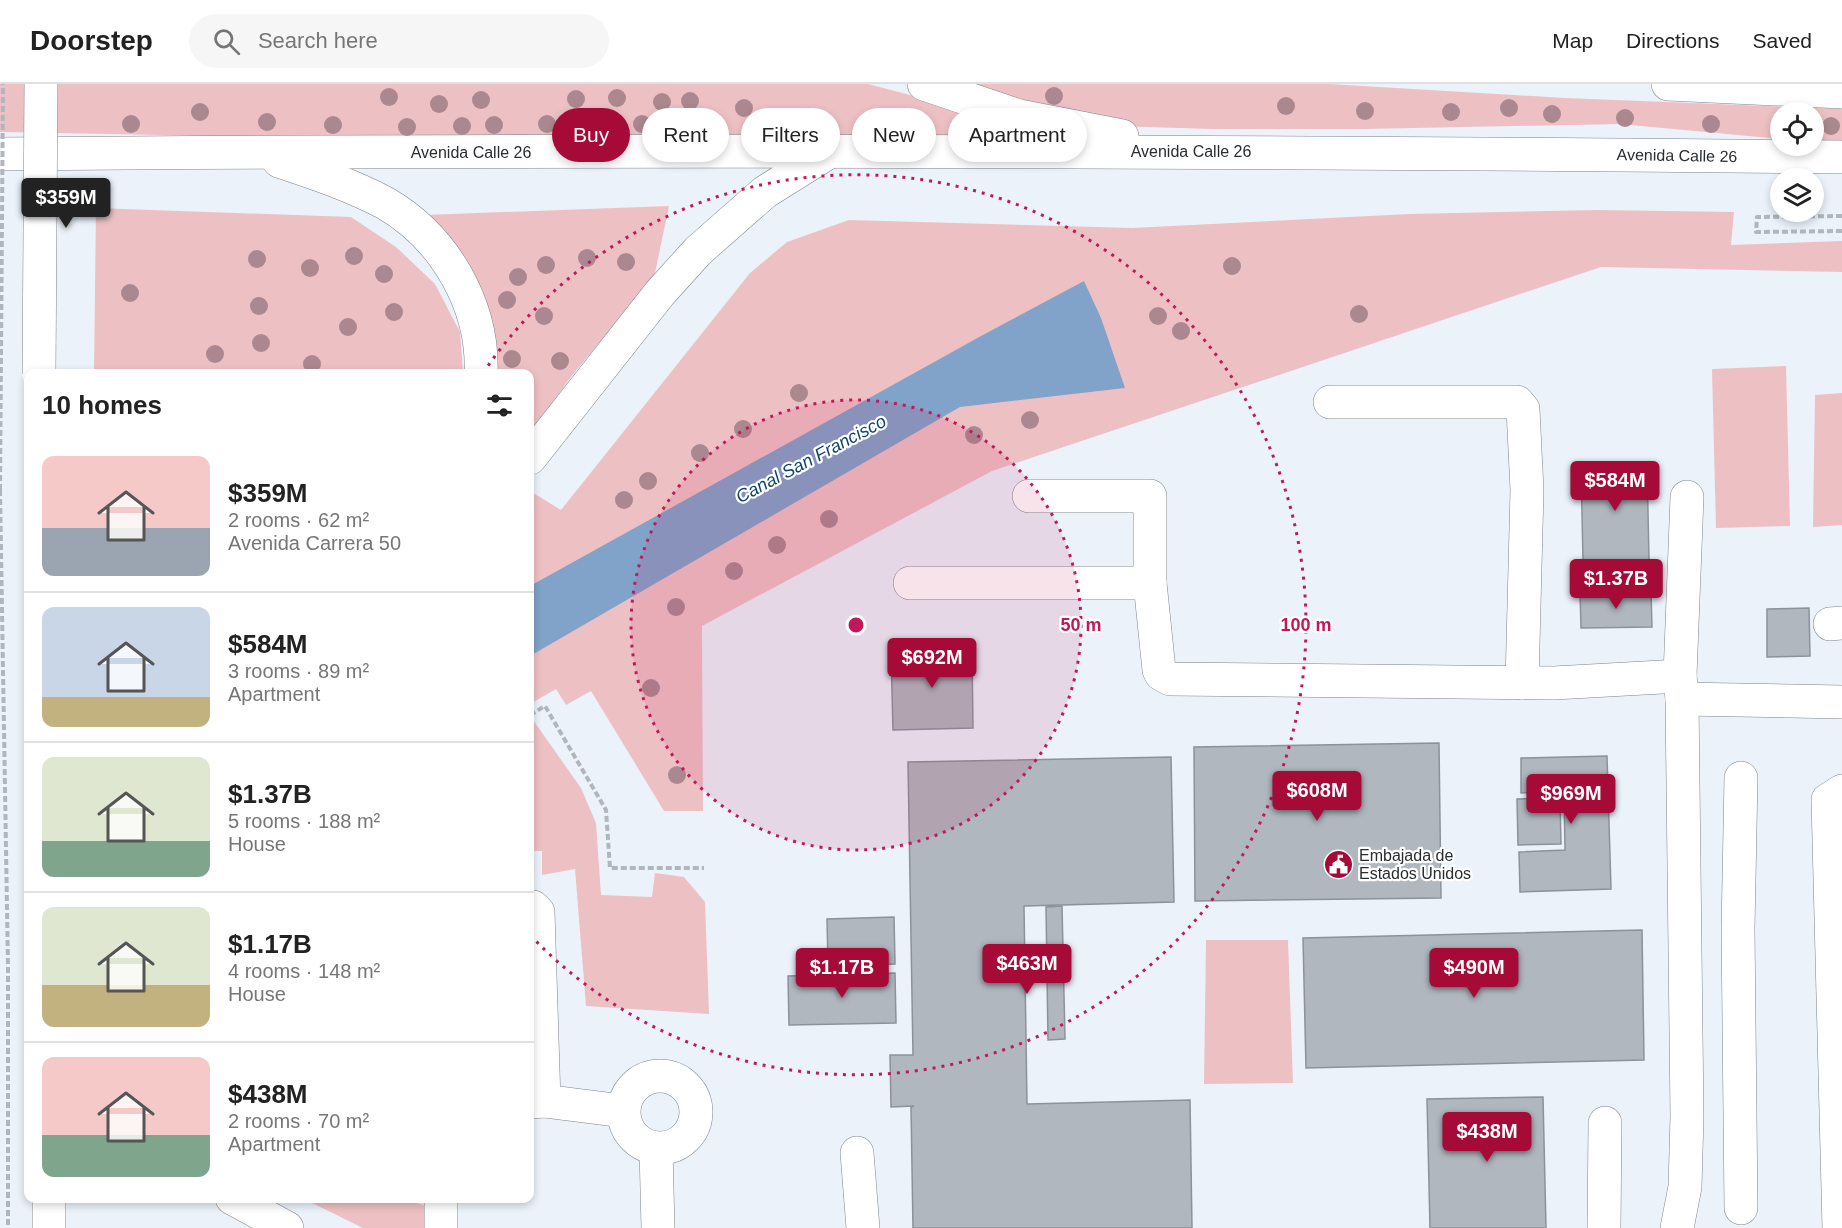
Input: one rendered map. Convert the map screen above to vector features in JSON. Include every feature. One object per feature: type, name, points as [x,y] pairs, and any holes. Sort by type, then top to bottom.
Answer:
[{"type":"main road","points":[[39,369],[41,84]]},
{"type":"main road","points":[[924,84],[1018,116],[1115,136],[1249,151]]},
{"type":"main road","points":[[1668,84],[1842,92]]},
{"type":"main road","name":"Avenida Calle 26","points":[[840,152],[1249,151],[1842,157]]},
{"type":"main road","points":[[252,152],[356,188],[387,204],[420,229],[449,263],[465,292],[477,325],[482,356],[481,369]]},
{"type":"main road","name":"Avenida Calle 26","points":[[0,154],[741,152]]},
{"type":"main road","points":[[534,453],[660,293],[698,251],[765,192],[813,162]]},
{"type":"main road","points":[[1330,402],[1517,402],[1523,409],[1527,490],[1522,683]]},
{"type":"main road","points":[[1029,496],[1150,496],[1150,583],[1159,670],[1161,674],[1170,679],[1681,687],[1842,702]]},
{"type":"main road","points":[[1677,1228],[1685,1186],[1687,1116],[1681,687],[1687,497]]},
{"type":"main road","points":[[910,583],[1150,583]]},
{"type":"main road","points":[[1741,778],[1738,928],[1741,1208]]},
{"type":"main road","points":[[1839,1228],[1828,800],[1842,791]]},
{"type":"main road","points":[[534,908],[538,912],[537,1102],[623,1111]]},
{"type":"main road","points":[[1685,928],[1738,928]]},
{"type":"main road","points":[[662,1076],[676,1079],[688,1088],[695,1100],[697,1115],[692,1129],[684,1140],[671,1148],[656,1149],[643,1145],[632,1137],[625,1125],[623,1111],[626,1097],[635,1085],[647,1078],[662,1076]]},
{"type":"main road","points":[[1604,1228],[1605,1123]]},
{"type":"main road","points":[[656,1149],[658,1228]]},
{"type":"main road","points":[[857,1153],[862,1228]]},
{"type":"main road","points":[[48,1228],[49,1203]]},
{"type":"main road","points":[[241,1203],[287,1228]]},
{"type":"main road","points":[[441,1203],[441,1228]]},
{"type":"path","points":[[3,84],[0,490],[8,967],[8,1228]]},
{"type":"path","points":[[1842,216],[1757,217],[1756,232],[1842,231]]},
{"type":"path","points":[[534,713],[545,706],[606,810],[610,868],[704,868]]},
{"type":"shaded area","points":[[0,84],[868,84],[933,101],[948,108],[948,144],[936,144],[936,108],[852,108],[852,144],[840,143],[840,108],[741,108],[741,143],[729,143],[729,108],[642,108],[642,142],[630,142],[630,108],[552,108],[552,141],[0,132]]},
{"type":"shaded area","points":[[973,84],[1329,84],[1565,98],[1770,106],[1770,138],[1620,124],[1364,129],[1213,129],[1114,126],[1087,119],[1087,108],[1047,108]]},
{"type":"shaded area","points":[[1824,108],[1842,109],[1842,143],[1824,142]]},
{"type":"shaded area","points":[[669,206],[654,278],[573,374],[534,428],[534,369],[491,369],[425,215]]},
{"type":"shaded area","points":[[96,208],[351,217],[396,247],[435,284],[460,332],[463,369],[94,369]]},
{"type":"shaded area","points":[[1598,210],[1734,212],[1731,245],[1842,241],[1842,272],[1601,267],[992,471],[702,626],[703,811],[664,811],[591,691],[566,705],[556,689],[534,702],[534,493],[561,510],[750,273],[787,242],[849,220],[1132,228],[1409,214]]},
{"type":"shaded area","points":[[1786,366],[1790,526],[1716,528],[1712,369]]},
{"type":"shaded area","points":[[1842,393],[1842,525],[1813,527],[1815,395]]},
{"type":"shaded area","points":[[534,721],[581,788],[596,823],[601,895],[652,897],[655,873],[684,877],[705,902],[709,1014],[586,1006],[575,869],[542,875],[542,851],[534,851]]},
{"type":"shaded area","points":[[1206,940],[1288,940],[1293,1083],[1204,1084]]},
{"type":"shaded area","points":[[312,1203],[416,1203],[427,1206],[427,1228],[363,1228]]},
{"type":"water","name":"Canal San Francisco","points":[[1084,281],[1101,318],[1125,388],[960,407],[534,654],[534,584]]},
{"type":"building","points":[[1647,464],[1649,560],[1583,561],[1581,465]]},
{"type":"building","points":[[1651,591],[1652,627],[1581,628],[1580,592]]},
{"type":"building","points":[[1809,608],[1810,656],[1767,657],[1767,609]]},
{"type":"building","points":[[972,649],[973,728],[893,730],[891,651]]},
{"type":"building","points":[[1439,743],[1441,898],[1195,901],[1194,747]]},
{"type":"building","points":[[1607,756],[1611,889],[1520,892],[1519,852],[1565,850],[1564,791],[1521,793],[1521,758]]},
{"type":"building","points":[[1171,757],[1174,902],[1024,906],[1027,1104],[1190,1100],[1192,1228],[913,1228],[911,1107],[914,1106],[891,1107],[890,1055],[913,1055],[908,762]]},
{"type":"building","points":[[1560,798],[1561,844],[1518,845],[1517,799]]},
{"type":"building","points":[[1062,906],[1065,1039],[1048,1040],[1046,907]]},
{"type":"building","points":[[894,917],[895,964],[828,966],[827,919]]},
{"type":"building","points":[[1642,930],[1644,1060],[1306,1068],[1303,938]]},
{"type":"building","points":[[895,973],[896,1023],[789,1025],[788,976]]},
{"type":"building","points":[[1543,1097],[1546,1228],[1430,1228],[1427,1099]]},
{"type":"place","name":"Embajada de Estados Unidos","points":[[1338,864]]}]
